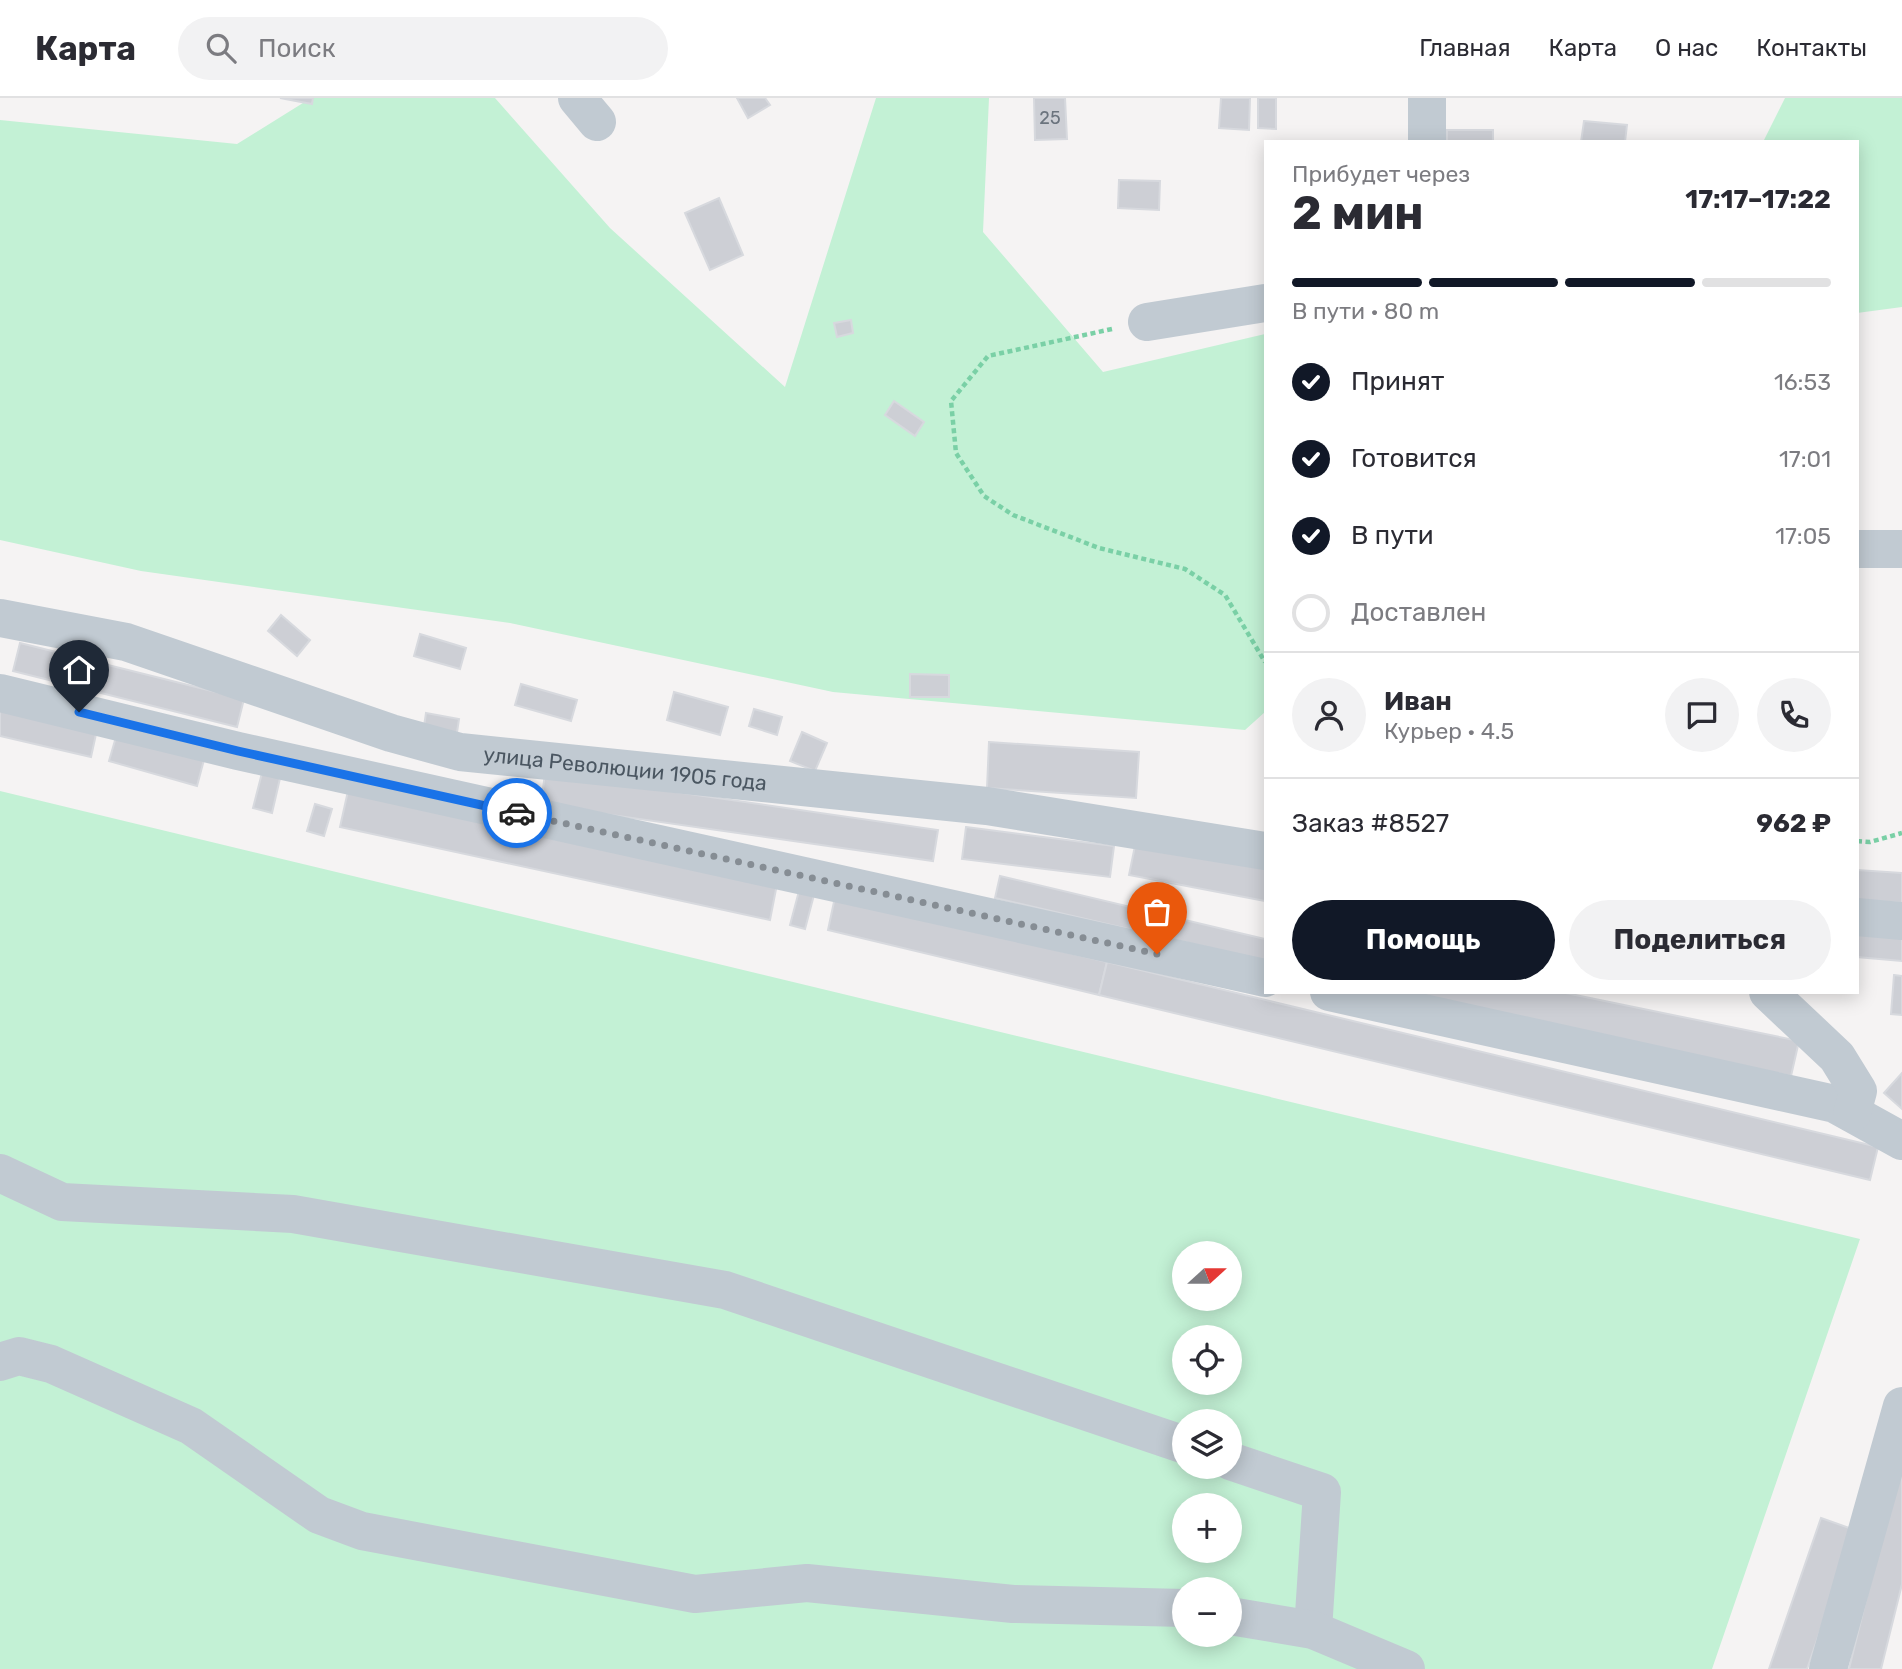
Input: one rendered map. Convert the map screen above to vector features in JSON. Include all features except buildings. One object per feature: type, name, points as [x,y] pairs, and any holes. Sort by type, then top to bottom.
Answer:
[{"type":"street","points":[[1427,98],[1427,140]]},
{"type":"street","points":[[1147,322],[1264,303]]},
{"type":"street","points":[[1859,549],[1902,550]]},
{"type":"street","name":"улица Революции 1905 года","points":[[0,618],[126,642],[391,733],[460,752],[987,806],[1264,851]]},
{"type":"street","points":[[0,693],[238,751],[1264,978]]},
{"type":"street","points":[[1859,917],[1902,921]]},
{"type":"street","points":[[1338,994],[1835,1104],[1902,1141]]},
{"type":"street","points":[[1770,994],[1837,1057],[1858,1091],[1852,1114]]},
{"type":"street","points":[[0,1174],[62,1202],[293,1214],[725,1290],[1172,1441]]},
{"type":"street","points":[[0,1362],[19,1356],[51,1364],[191,1426],[319,1515],[362,1531],[695,1594],[807,1583],[1013,1604],[1172,1608]]},
{"type":"street","points":[[1828,1669],[1902,1406]]},
{"type":"street","points":[[1242,1465],[1322,1492],[1314,1630]]},
{"type":"street","points":[[1242,1618],[1314,1630],[1406,1669]]},
{"type":"path","points":[[1147,322],[988,356],[951,401],[956,453],[984,496],[1013,515],[1099,548],[1185,569],[1225,595],[1264,660]]},
{"type":"path","points":[[1859,841],[1870,842],[1902,833]]},
{"type":"green space","points":[[311,98],[495,98],[610,228],[785,387],[876,98],[989,98],[983,232],[1103,372],[1264,334],[1264,713],[1245,730],[833,692],[510,623],[141,571],[0,540],[0,120],[237,144]]},
{"type":"green space","points":[[1785,98],[1902,98],[1902,307],[1859,313],[1859,140],[1764,140]]},
{"type":"green space","points":[[0,791],[1860,1239],[1712,1669],[0,1669]]},
{"type":"way so far","points":[[517,813],[1157,954]]},
{"type":"route","points":[[79,712],[238,751],[517,813]]}]
